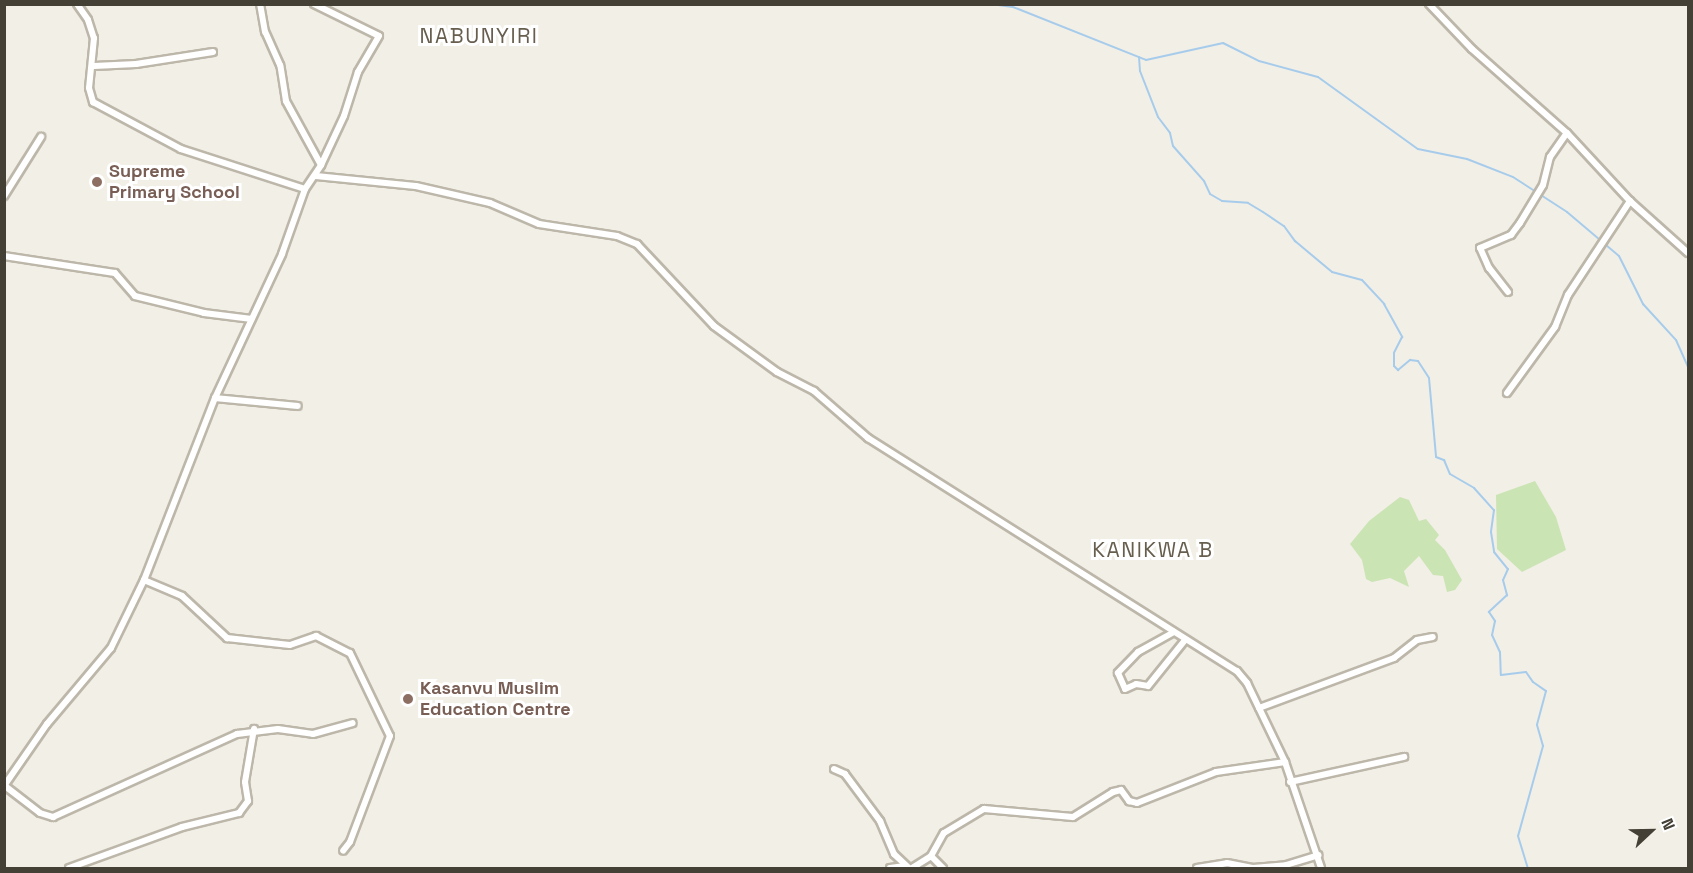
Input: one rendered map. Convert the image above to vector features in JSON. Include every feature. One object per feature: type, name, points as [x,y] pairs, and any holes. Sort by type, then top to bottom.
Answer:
[{"type":"street","points":[[77,4],[92,28],[94,66],[89,93],[99,106],[190,153],[305,189]]},
{"type":"street","points":[[261,4],[265,32],[280,64],[286,101],[321,165]]},
{"type":"street","points":[[314,4],[378,36],[358,72],[344,116],[316,176],[305,189],[252,319],[215,398],[144,580],[99,665],[47,724],[5,786],[40,813],[60,816],[254,729],[313,734],[353,723]]},
{"type":"street","points":[[1429,4],[1472,49],[1567,132],[1630,201],[1689,253]]},
{"type":"street","points":[[94,66],[136,64],[213,52]]},
{"type":"street","points":[[1508,292],[1489,268],[1480,248],[1511,235],[1543,185],[1550,157],[1567,132]]},
{"type":"street","points":[[4,196],[41,137]]},
{"type":"street","points":[[316,176],[427,188],[490,203],[539,224],[617,236],[637,244],[714,326],[777,372],[814,391],[868,438],[1127,598],[1185,640],[1242,676],[1286,762],[1290,782],[1322,868]]},
{"type":"street","points":[[1507,393],[1555,327],[1568,295],[1630,201]]},
{"type":"street","points":[[4,256],[115,273],[135,296],[204,313],[252,319]]},
{"type":"street","points":[[215,398],[298,405]]},
{"type":"street","points":[[144,580],[182,596],[227,638],[290,645],[316,636],[350,653],[390,736],[350,842],[343,851]]},
{"type":"street","points":[[1174,632],[1137,652],[1118,673],[1125,690],[1136,684],[1148,686],[1185,640]]},
{"type":"street","points":[[1259,708],[1394,658],[1417,640],[1433,637]]},
{"type":"street","points":[[69,868],[182,827],[239,813],[248,801],[245,782],[254,729]]},
{"type":"street","points":[[1290,782],[1404,757]]},
{"type":"street","points":[[890,868],[908,868],[931,856],[944,833],[984,809],[1073,817],[1113,792],[1121,790],[1129,801],[1137,803],[1216,772],[1286,762]]},
{"type":"street","points":[[834,769],[845,774],[880,822],[894,854],[908,868]]},
{"type":"street","points":[[1197,868],[1227,862],[1252,868],[1286,866],[1318,855]]},
{"type":"street","points":[[931,856],[943,868]]},
{"type":"green space","points":[[1535,481],[1556,517],[1566,550],[1522,572],[1497,549],[1496,495]]},
{"type":"green space","points":[[1400,497],[1409,500],[1419,521],[1426,519],[1439,535],[1435,540],[1445,550],[1462,580],[1455,590],[1447,592],[1443,576],[1433,575],[1419,556],[1404,571],[1409,587],[1390,578],[1372,582],[1366,579],[1362,560],[1350,544],[1369,521]]},
{"type":"waterway","points":[[991,4],[1013,7],[1146,60],[1223,43],[1259,61],[1318,77],[1418,149],[1467,159],[1513,177],[1567,212],[1619,256],[1643,304],[1676,340],[1688,367]]},
{"type":"waterway","points":[[1139,57],[1140,71],[1158,117],[1170,133],[1173,146],[1204,181],[1210,194],[1222,201],[1248,203],[1263,212],[1284,226],[1295,241],[1332,272],[1362,280],[1384,304],[1402,337],[1394,353],[1394,366],[1398,370],[1410,360],[1418,361],[1429,378],[1436,457],[1444,460],[1450,474],[1474,488],[1494,510],[1491,532],[1494,552],[1508,569],[1503,580],[1507,595],[1489,612],[1495,621],[1492,635],[1500,652],[1501,675],[1526,672],[1533,682],[1546,691],[1537,725],[1543,746],[1518,836],[1528,868]]},
{"type":"place","name":"Supreme Primary School","points":[[97,182]]},
{"type":"place","name":"Kasanvu Muslim Education Centre","points":[[408,699]]},
{"type":"district","name":"NABUNYIRI","points":[[479,36]]},
{"type":"district","name":"KANIKWA B","points":[[1153,550]]}]
